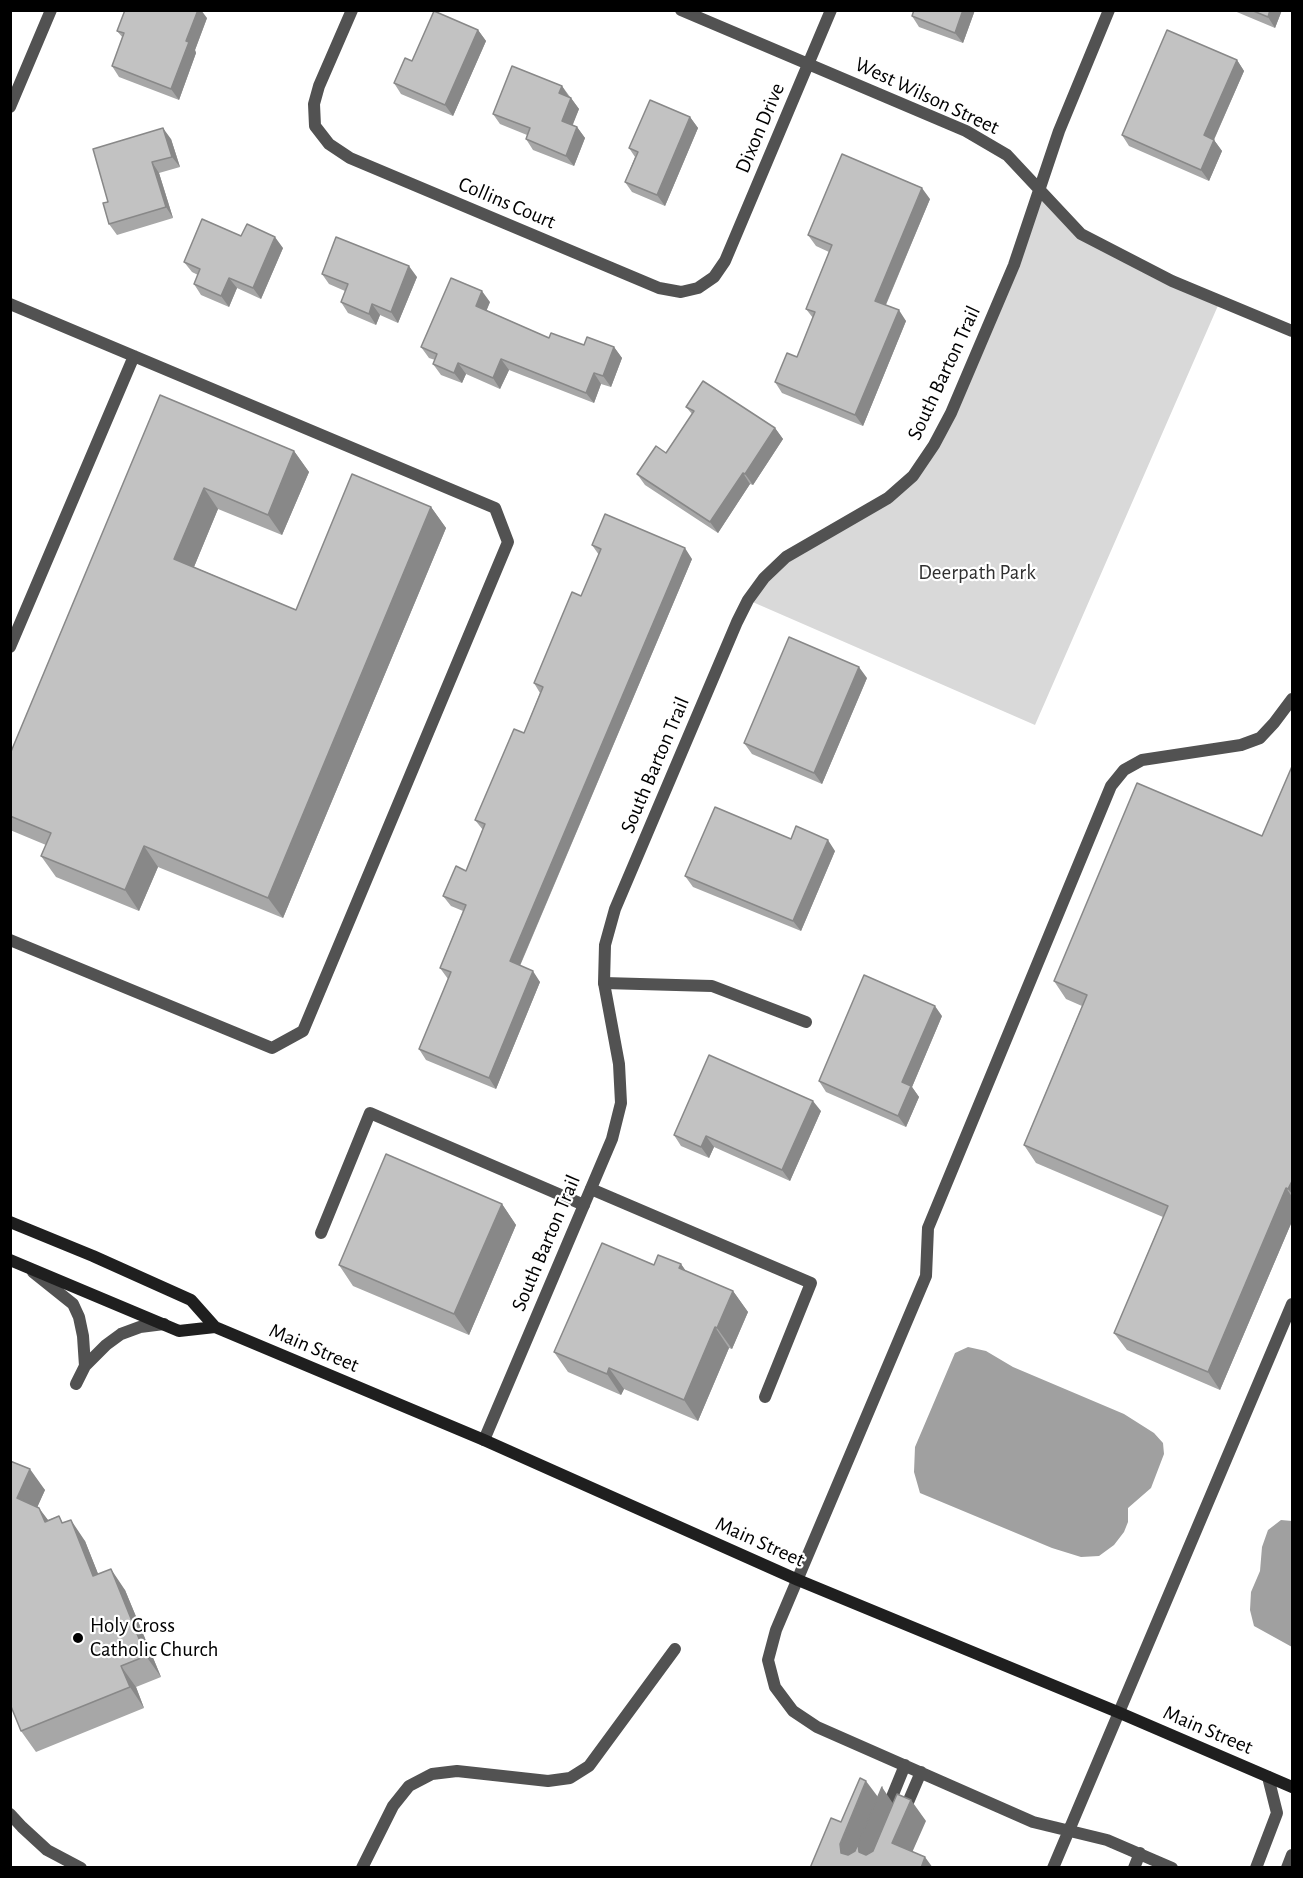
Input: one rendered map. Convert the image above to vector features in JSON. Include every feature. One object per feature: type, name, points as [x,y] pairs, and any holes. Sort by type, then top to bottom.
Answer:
[{"type":"main road","name":"Main Street","points":[[10,1222],[191,1300],[215,1327],[484,1440],[798,1580],[1293,1787]]},
{"type":"main road","name":"Main Street","points":[[10,1260],[179,1331],[215,1327]]},
{"type":"street","points":[[10,107],[51,10]]},
{"type":"street","name":"Collins Court","points":[[352,10],[319,86],[314,104],[315,126],[328,144],[350,158],[659,288],[681,292],[698,288],[714,278],[725,261]]},
{"type":"street","name":"West Wilson Street","points":[[681,10],[966,131],[1007,155],[1081,234],[1172,281],[1293,331]]},
{"type":"street","name":"Dixon Drive","points":[[725,261],[831,10]]},
{"type":"street","name":"South Barton Trail","points":[[484,1440],[612,1139],[621,1103],[619,1064],[604,983],[605,945],[615,909],[737,622],[748,600],[764,578],[786,557],[888,498],[912,476],[934,445],[951,413],[1014,265],[1059,131],[1109,10]]},
{"type":"street","points":[[10,304],[495,508],[508,542],[303,1031],[272,1048],[10,940]]},
{"type":"street","points":[[10,647],[134,356]]},
{"type":"street","points":[[1172,1868],[1107,1840],[1033,1822],[817,1727],[793,1711],[775,1688],[768,1660],[776,1630],[926,1276],[928,1228],[1111,786],[1124,770],[1142,760],[1241,745],[1260,738],[1293,699]]},
{"type":"street","points":[[604,983],[712,986],[806,1022]]},
{"type":"street","points":[[321,1233],[370,1113],[584,1205]]},
{"type":"street","points":[[591,1189],[812,1282],[765,1396]]},
{"type":"street","points":[[27,1267],[73,1304],[79,1317],[83,1336],[84,1366]]},
{"type":"street","points":[[1053,1868],[1293,1305]]},
{"type":"street","points":[[76,1384],[84,1366],[121,1334],[141,1327],[164,1324]]},
{"type":"street","points":[[362,1868],[393,1806],[409,1786],[432,1774],[457,1771],[548,1781],[570,1778],[589,1766],[675,1649]]},
{"type":"street","points":[[880,1826],[905,1765]]},
{"type":"street","points":[[896,1830],[921,1773]]},
{"type":"street","points":[[1256,1868],[1278,1813],[1268,1777]]},
{"type":"street","points":[[10,1814],[47,1850],[81,1868]]},
{"type":"street","points":[[1134,1868],[1140,1853]]},
{"type":"street","points":[[1287,1868],[1293,1855]]},
{"type":"green space","name":"Deerpath Park","points":[[1039,191],[1072,224],[1220,301],[1035,725],[748,600],[764,578],[888,498],[934,445]]},
{"type":"shaded area","points":[[968,1347],[986,1351],[1013,1367],[1124,1414],[1154,1433],[1163,1443],[1164,1454],[1151,1488],[1128,1508],[1128,1522],[1124,1532],[1114,1545],[1099,1556],[1081,1557],[1052,1548],[920,1493],[914,1472],[915,1447],[955,1353]]},
{"type":"shaded area","points":[[1281,1520],[1292,1521],[1292,1647],[1254,1626],[1250,1610],[1251,1592],[1260,1571],[1262,1547],[1268,1530]]},
{"type":"building","points":[[125,10],[198,10],[186,41],[189,42],[171,89],[112,66],[124,33],[117,31]]},
{"type":"building","points":[[914,10],[963,10],[955,33],[912,16]]},
{"type":"building","points":[[1251,10],[1270,10],[1268,17]]},
{"type":"building","points":[[434,11],[478,30],[445,105],[394,83],[405,58],[412,61]]},
{"type":"building","points":[[1167,30],[1237,60],[1204,135],[1214,140],[1201,170],[1122,135]]},
{"type":"building","points":[[512,66],[562,86],[559,93],[571,98],[562,121],[577,127],[566,156],[526,139],[530,128],[493,114]]},
{"type":"building","points":[[650,100],[690,117],[657,195],[625,182],[638,152],[629,148]]},
{"type":"building","points":[[163,128],[172,157],[152,162],[166,207],[109,224],[103,203],[108,202],[93,149]]},
{"type":"building","points":[[842,154],[922,188],[875,301],[899,310],[855,415],[775,382],[787,353],[797,357],[815,312],[806,309],[832,245],[808,235]]},
{"type":"building","points":[[202,219],[241,236],[247,224],[275,237],[253,288],[229,278],[221,296],[194,284],[200,269],[184,262]]},
{"type":"building","points":[[336,237],[409,266],[391,312],[372,304],[369,314],[341,302],[348,284],[322,274]]},
{"type":"building","points":[[451,278],[482,291],[476,306],[549,338],[551,333],[584,345],[587,337],[614,347],[603,376],[594,373],[586,393],[501,359],[493,378],[458,363],[454,373],[433,364],[437,354],[421,347]]},
{"type":"building","points":[[703,381],[775,428],[710,522],[637,474],[656,446],[666,453],[694,411],[686,407]]},
{"type":"building","points":[[160,395],[294,451],[268,515],[204,488],[174,559],[296,610],[352,474],[431,507],[268,898],[144,846],[125,890],[41,856],[51,833],[10,816],[10,754]]},
{"type":"building","points":[[605,514],[685,548],[510,961],[533,971],[489,1078],[419,1049],[451,972],[440,968],[466,905],[443,896],[456,866],[466,871],[485,824],[475,820],[514,729],[524,733],[543,687],[534,683],[559,623],[572,592],[581,596],[601,549],[592,545]]},
{"type":"building","points":[[789,637],[859,667],[814,773],[744,743]]},
{"type":"building","points":[[1293,764],[1293,1179],[1288,1189],[1286,1188],[1208,1372],[1114,1333],[1168,1206],[1024,1145],[1087,995],[1054,981],[1137,783],[1262,836]]},
{"type":"building","points":[[715,807],[791,839],[796,826],[828,840],[793,921],[685,876]]},
{"type":"building","points":[[864,975],[935,1006],[902,1082],[911,1086],[898,1116],[819,1081]]},
{"type":"building","points":[[709,1055],[813,1101],[782,1170],[706,1136],[701,1147],[674,1135]]},
{"type":"building","points":[[386,1154],[502,1204],[454,1314],[339,1265]]},
{"type":"building","points":[[602,1243],[654,1265],[658,1255],[681,1264],[679,1268],[733,1291],[684,1400],[609,1368],[607,1374],[554,1352]]},
{"type":"building","name":"Holy Cross Catholic Church","points":[[10,1461],[30,1469],[17,1498],[39,1508],[45,1522],[59,1516],[62,1523],[71,1520],[93,1576],[111,1569],[146,1656],[121,1666],[130,1687],[21,1731],[10,1704]]},
{"type":"building","points":[[860,1778],[866,1781],[840,1844],[841,1853],[848,1855],[855,1851],[882,1787],[858,1844],[859,1852],[866,1855],[873,1851],[897,1794],[911,1800],[892,1843],[925,1857],[921,1868],[810,1868],[831,1818],[841,1822]]},
{"type":"place","name":"Holy Cross Catholic Church","points":[[78,1638]]}]
